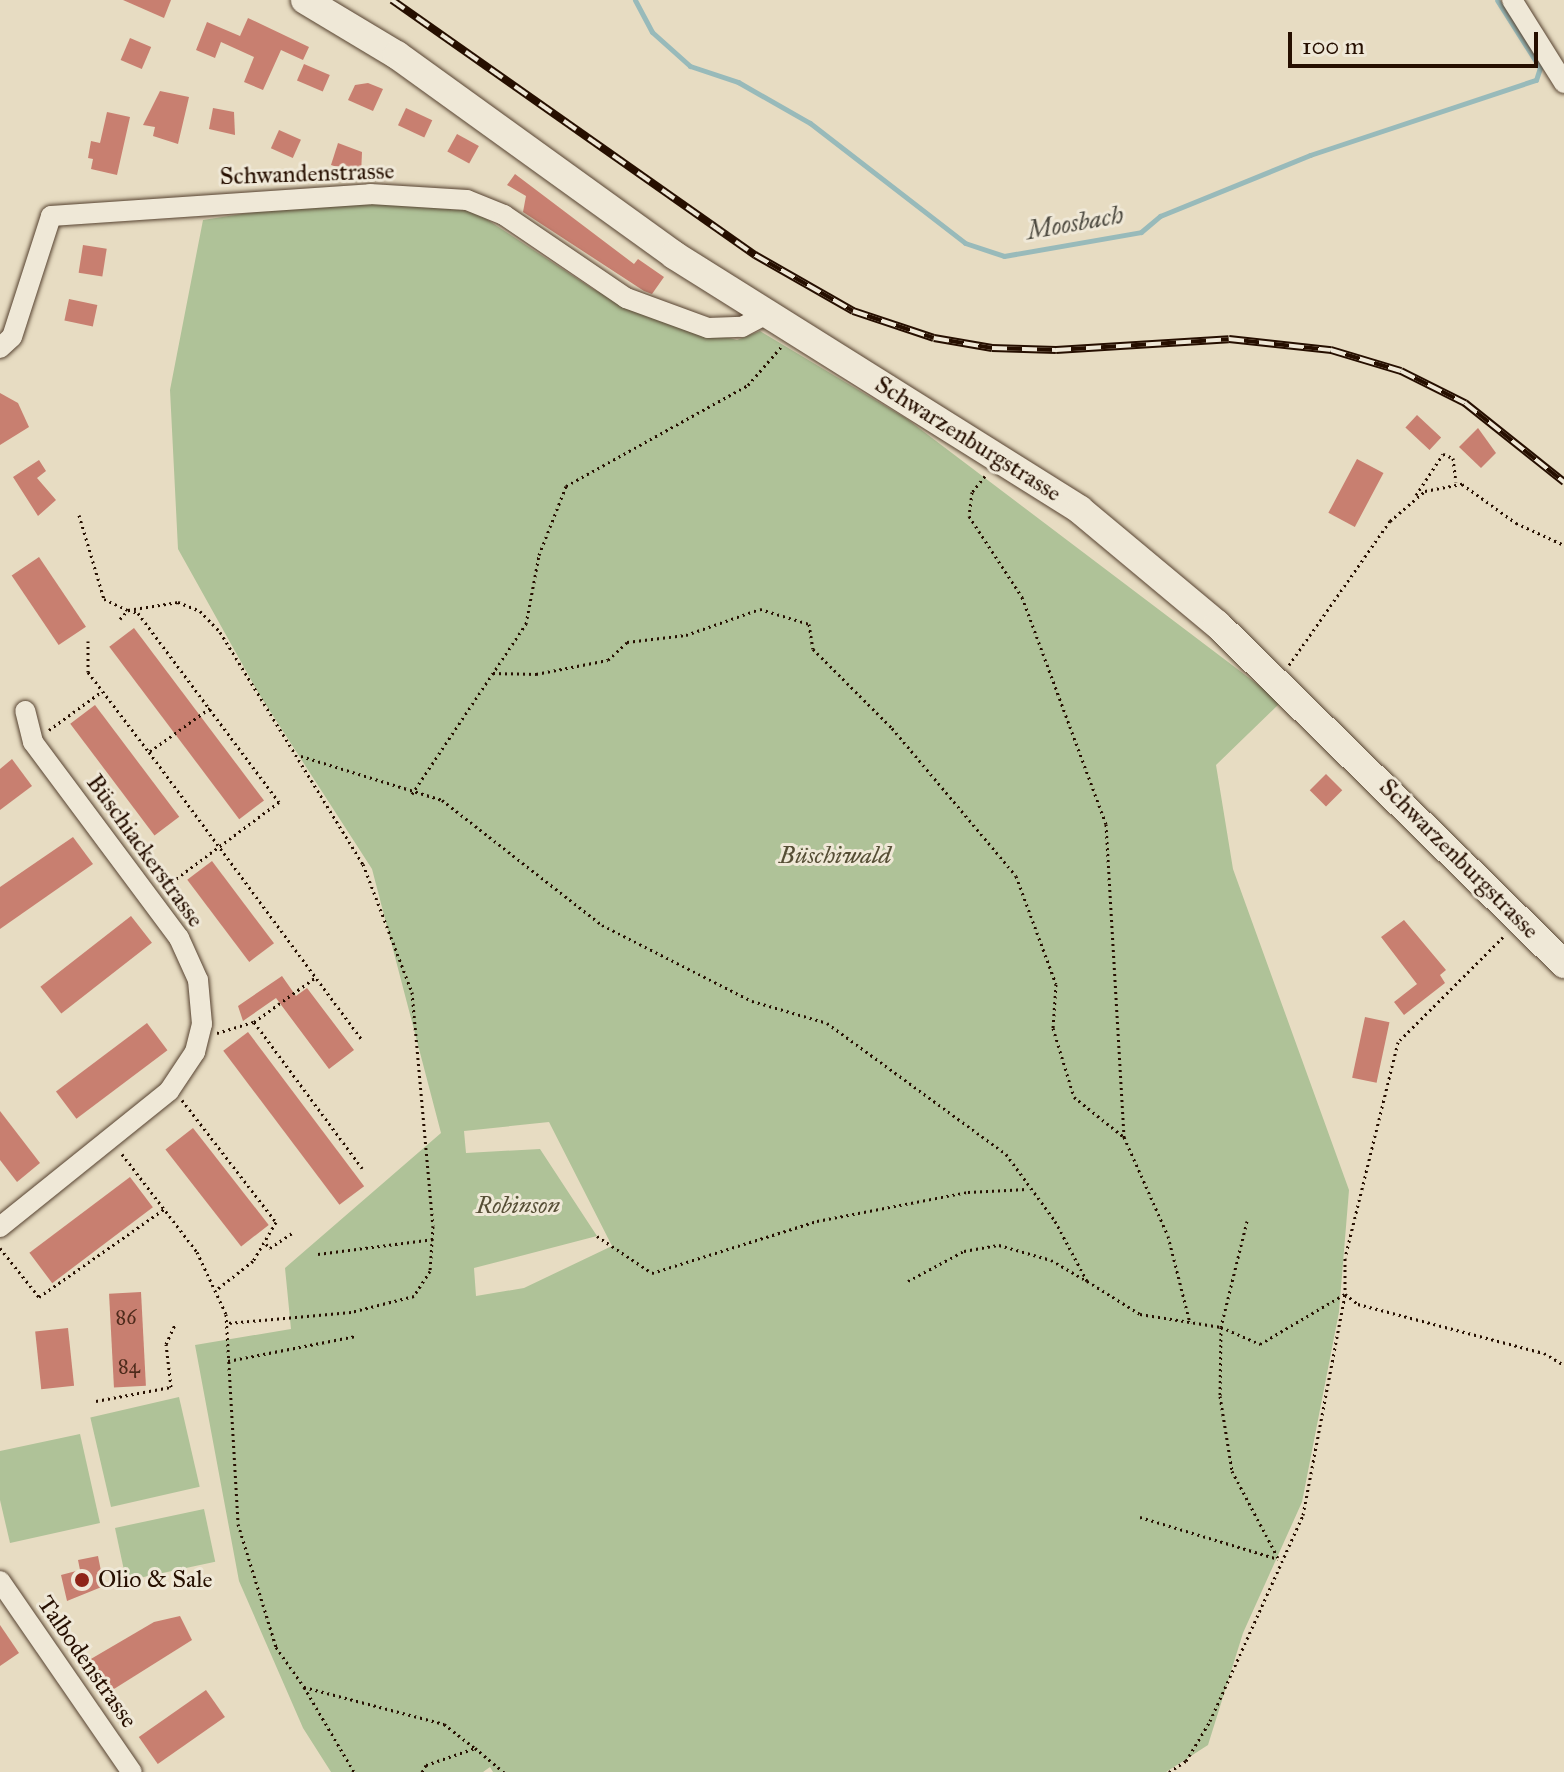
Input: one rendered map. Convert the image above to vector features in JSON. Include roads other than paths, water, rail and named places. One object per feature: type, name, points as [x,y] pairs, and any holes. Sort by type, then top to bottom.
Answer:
[{"type":"main road","name":"Schwarzenburgstrasse","points":[[305,0],[397,55],[766,314],[1005,459],[1152,566],[1278,682],[1564,964]]},
{"type":"street","points":[[1512,0],[1564,83]]},
{"type":"street","name":"Schwandenstrasse","points":[[0,348],[12,337],[51,216],[370,194],[467,200],[504,215],[626,298],[708,328],[742,327],[766,314]]},
{"type":"street","name":"Büschiackerstrasse","points":[[0,1227],[169,1091],[195,1052],[202,1024],[198,980],[179,938],[33,742],[25,711]]},
{"type":"street","name":"Talbodenstrasse","points":[[0,1581],[132,1772]]},
{"type":"waterway","name":"Moosbach","points":[[635,0],[652,32],[690,66],[738,82],[810,123],[965,243],[1004,256],[1141,232],[1160,216],[1310,155],[1536,80],[1540,68],[1497,0]]},
{"type":"railway","points":[[392,0],[755,255],[853,311],[934,338],[992,348],[1056,350],[1229,339],[1331,350],[1401,371],[1465,403],[1564,482]]},
{"type":"place","name":"Olio & Sale","points":[[82,1580]]},
{"type":"park label","name":"Büschiwald","points":[[835,856]]},
{"type":"park label","name":"Robinson","points":[[518,1206]]}]
